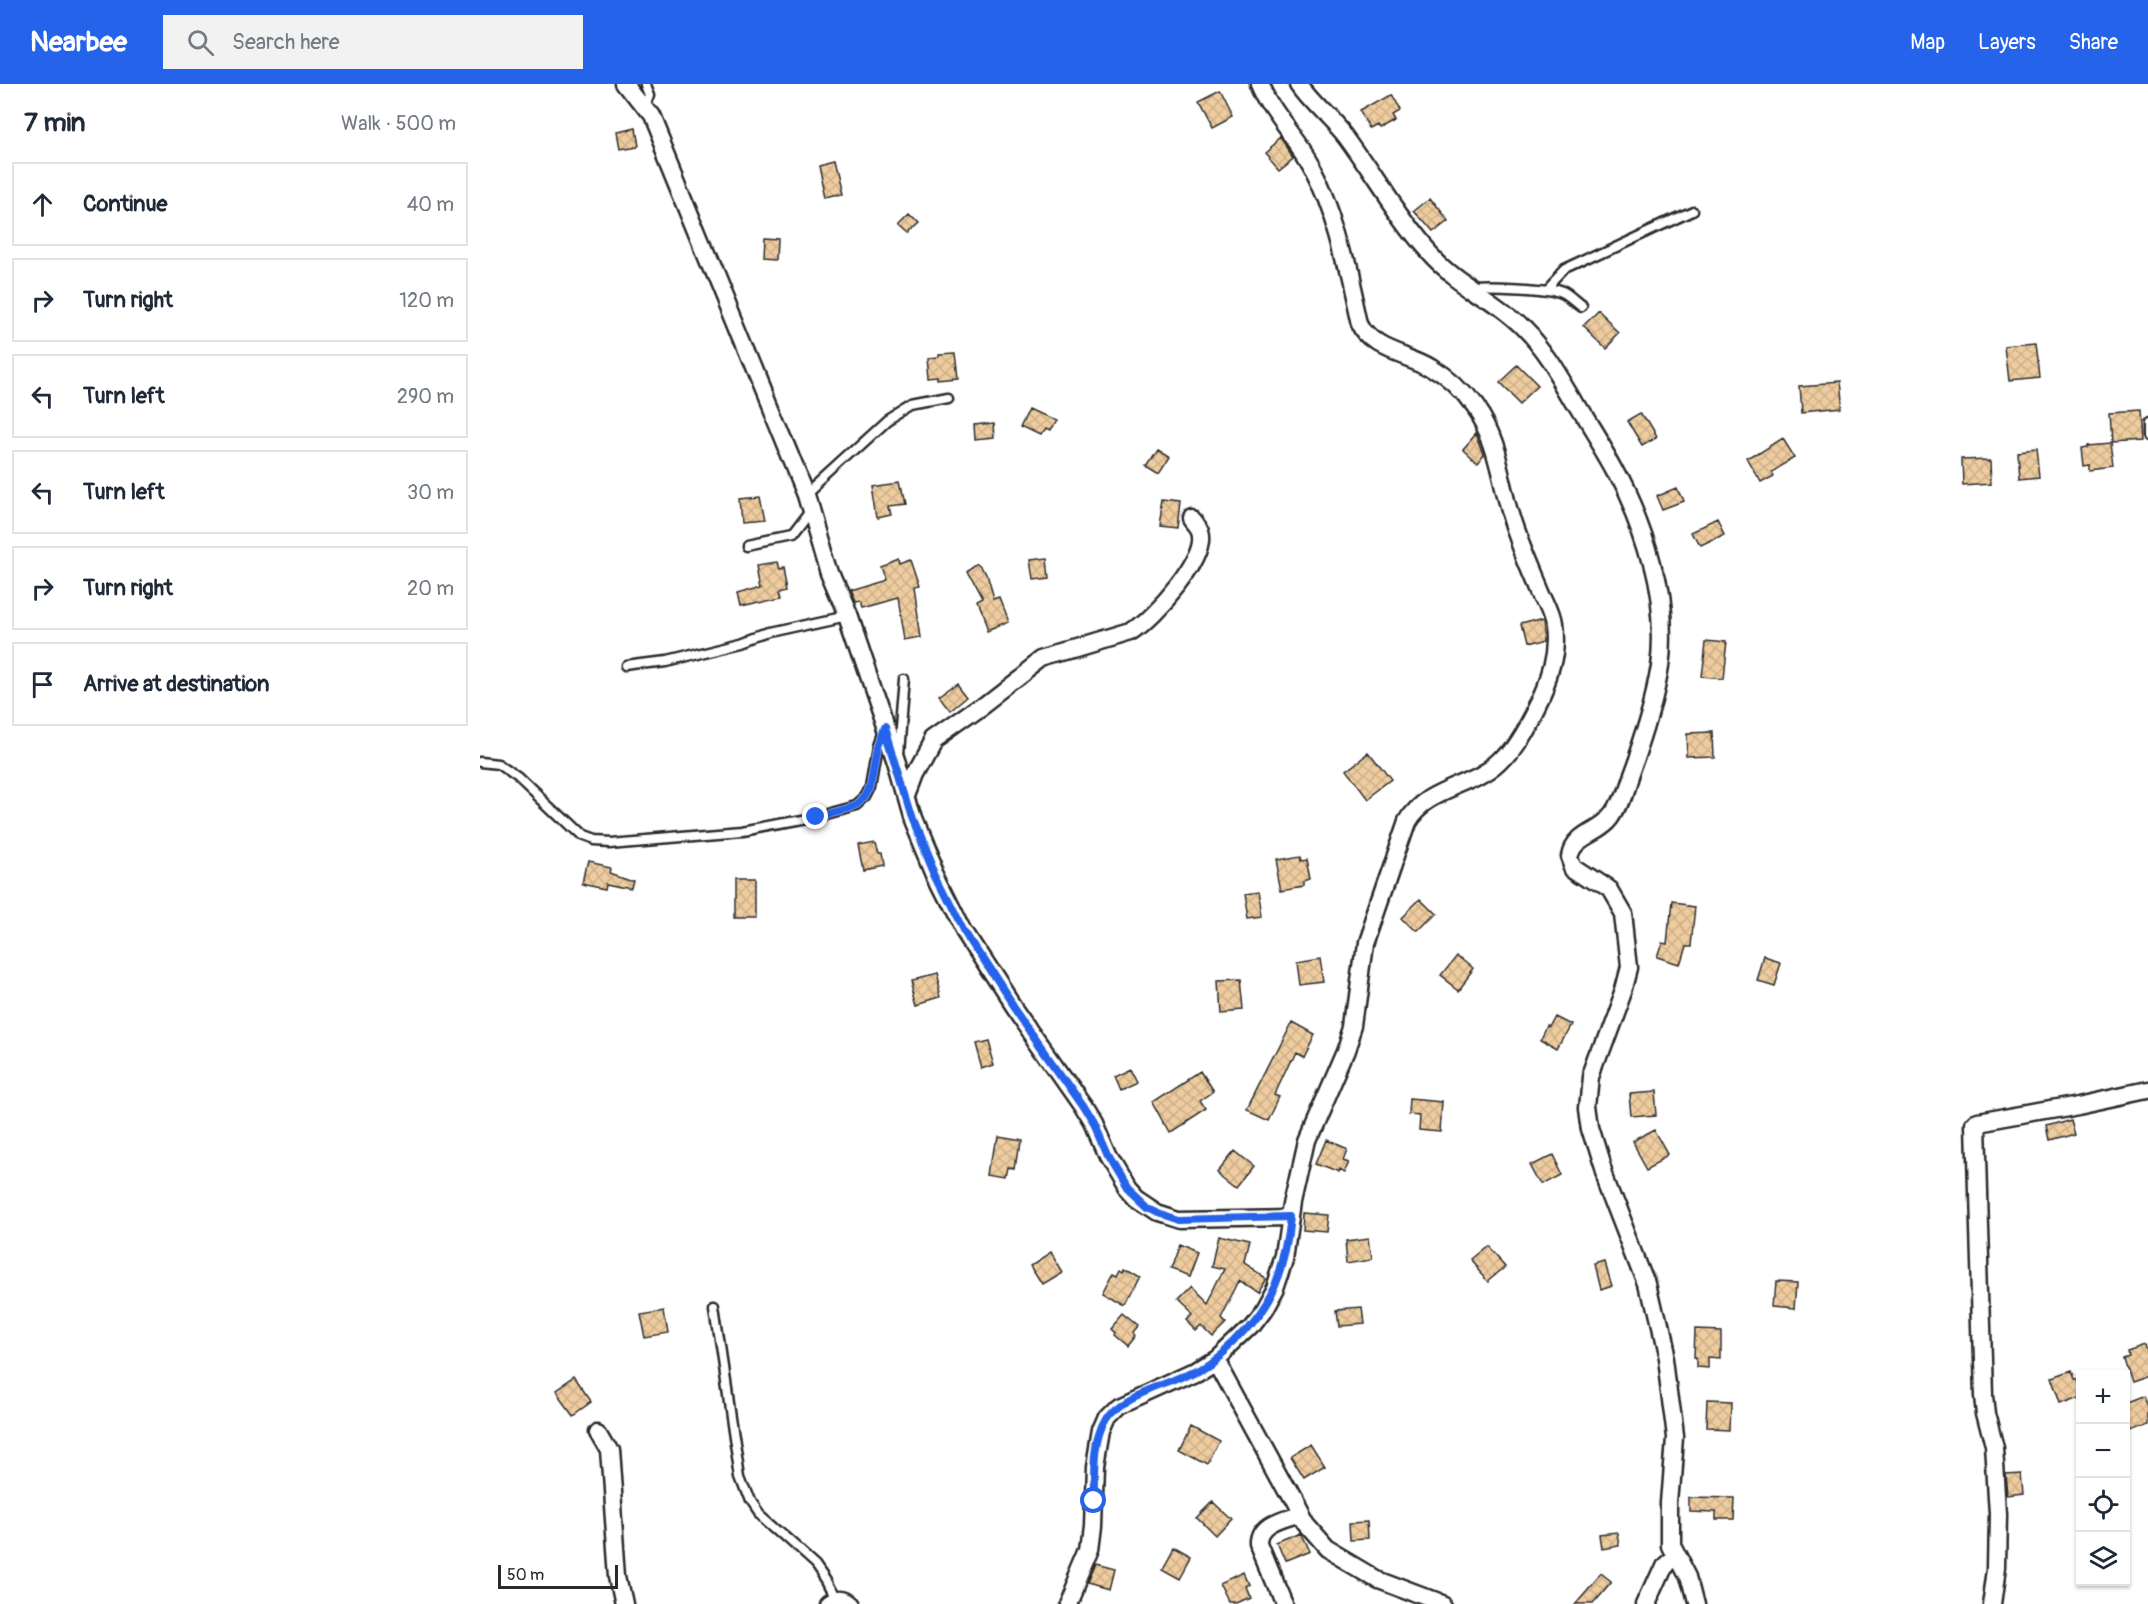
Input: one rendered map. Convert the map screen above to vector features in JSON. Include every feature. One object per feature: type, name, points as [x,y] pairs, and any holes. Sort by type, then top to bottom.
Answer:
[{"type":"street","points":[[626,84],[651,116],[710,257],[808,503],[829,574],[847,616],[897,763],[913,819],[964,930],[1013,1006],[1083,1106],[1108,1156],[1127,1188],[1136,1198],[1157,1212],[1179,1219],[1291,1216]]},
{"type":"street","points":[[1067,1604],[1090,1550],[1095,1467],[1104,1424],[1119,1406],[1196,1371],[1215,1359],[1250,1326],[1269,1299],[1285,1257],[1307,1140],[1354,1026],[1365,943],[1407,821],[1412,812],[1425,800],[1480,775],[1502,759],[1531,717],[1542,695],[1551,671],[1555,644],[1554,622],[1520,543],[1489,433],[1476,409],[1455,385],[1431,368],[1379,345],[1364,333],[1342,241],[1328,202],[1312,165],[1260,84]]},
{"type":"street","points":[[1299,84],[1345,137],[1408,228],[1430,255],[1523,327],[1559,373],[1615,470],[1629,499],[1641,529],[1662,608],[1663,634],[1659,666],[1633,763],[1619,804],[1605,822],[1582,835],[1570,855],[1574,866],[1609,889],[1623,913],[1629,967],[1623,990],[1591,1077],[1588,1107],[1591,1129],[1603,1168],[1648,1284],[1665,1358],[1675,1438],[1670,1533],[1674,1555],[1687,1576],[1694,1604]]},
{"type":"street","points":[[907,795],[915,774],[933,741],[1044,658],[1131,632],[1143,625],[1188,572],[1200,547],[1201,531],[1192,518]]},
{"type":"street","points":[[1992,1604],[1997,1568],[1998,1514],[1994,1448],[1985,1413],[1983,1394],[1975,1125],[2148,1089]]},
{"type":"street","points":[[1215,1359],[1305,1524],[1328,1550],[1377,1579],[1443,1604]]},
{"type":"street","points":[[598,1430],[609,1449],[618,1576],[624,1604]]},
{"type":"street","points":[[1283,1604],[1259,1546],[1259,1538],[1264,1529],[1300,1515]]},
{"type":"street","points":[[1646,1604],[1664,1564],[1674,1555]]},
{"type":"lane","points":[[645,107],[650,94],[646,84]]},
{"type":"lane","points":[[1545,290],[1564,270],[1692,210]]},
{"type":"lane","points":[[1470,288],[1488,286],[1545,290],[1562,294],[1581,308]]},
{"type":"lane","points":[[746,546],[790,537],[800,526],[808,503],[887,422],[913,405],[949,398]]},
{"type":"lane","points":[[2148,423],[2148,435]]},
{"type":"lane","points":[[626,667],[665,662],[744,643],[770,633],[847,616]]},
{"type":"lane","points":[[897,763],[904,680]]},
{"type":"lane","points":[[480,762],[498,764],[518,778],[580,837],[591,841],[630,841],[742,831],[816,817],[857,806],[867,797],[872,787],[879,747],[885,729]]},
{"type":"lane","points":[[715,1306],[740,1476],[750,1502],[758,1514],[815,1565],[837,1602]]},
{"type":"building","points":[[1220,91],[1233,117],[1212,128],[1198,102]]},
{"type":"building","points":[[1391,95],[1400,111],[1393,115],[1396,120],[1380,129],[1378,126],[1371,130],[1361,112]]},
{"type":"building","points":[[632,129],[635,146],[618,149],[615,133]]},
{"type":"building","points":[[1281,138],[1293,156],[1278,168],[1264,152]]},
{"type":"building","points":[[833,161],[841,195],[824,199],[817,165]]},
{"type":"building","points":[[1430,198],[1448,221],[1433,233],[1414,211]]},
{"type":"building","points":[[909,214],[918,223],[907,233],[898,225]]},
{"type":"building","points":[[762,238],[778,239],[777,260],[761,259]]},
{"type":"building","points":[[1599,313],[1620,333],[1605,348],[1584,328]]},
{"type":"building","points":[[2036,343],[2040,378],[2010,381],[2006,346]]},
{"type":"building","points":[[955,352],[958,379],[941,381],[941,378],[931,379],[929,357],[939,356],[939,353]]},
{"type":"building","points":[[1516,365],[1537,386],[1519,403],[1498,382]]},
{"type":"building","points":[[1837,383],[1840,409],[1801,413],[1799,386]]},
{"type":"building","points":[[1029,408],[1053,419],[1047,431],[1043,429],[1039,436],[1020,427]]},
{"type":"building","points":[[2139,411],[2141,441],[2111,443],[2109,413]]},
{"type":"building","points":[[1641,414],[1656,439],[1642,447],[1627,422]]},
{"type":"building","points":[[995,423],[996,439],[976,441],[975,425]]},
{"type":"building","points":[[1477,433],[1485,454],[1478,463],[1463,449]]},
{"type":"building","points":[[1783,439],[1795,458],[1771,472],[1773,476],[1760,483],[1748,461]]},
{"type":"building","points":[[2110,443],[2113,468],[2090,471],[2090,465],[2084,466],[2082,448],[2088,445]]},
{"type":"building","points":[[1156,448],[1169,456],[1158,473],[1145,465]]},
{"type":"building","points":[[2036,450],[2039,476],[2019,478],[2017,452]]},
{"type":"building","points":[[1991,458],[1992,482],[1962,484],[1961,459]]},
{"type":"building","points":[[899,481],[904,504],[890,506],[892,514],[878,517],[873,485]]},
{"type":"building","points":[[1678,487],[1684,502],[1663,510],[1657,496]]},
{"type":"building","points":[[760,496],[765,521],[742,523],[740,498]]},
{"type":"building","points":[[1164,502],[1181,504],[1178,528],[1160,526]]},
{"type":"building","points":[[1718,522],[1725,536],[1700,548],[1693,534]]},
{"type":"building","points":[[1046,558],[1048,577],[1032,579],[1029,560]]},
{"type":"building","points":[[899,559],[900,564],[911,560],[920,587],[915,588],[922,637],[905,640],[898,598],[861,608],[859,602],[853,603],[848,591],[885,580],[880,566]]},
{"type":"building","points":[[777,562],[779,568],[783,567],[787,587],[780,589],[782,596],[741,605],[738,592],[763,585],[759,565]]},
{"type":"building","points":[[980,566],[993,602],[999,600],[1008,623],[986,632],[976,607],[982,604],[966,574]]},
{"type":"building","points":[[1542,620],[1544,641],[1524,646],[1519,626]]},
{"type":"building","points":[[1706,640],[1726,642],[1722,678],[1702,676]]},
{"type":"building","points":[[958,684],[968,697],[950,712],[939,698]]},
{"type":"building","points":[[1714,733],[1715,757],[1689,758],[1688,734]]},
{"type":"building","points":[[1368,752],[1390,781],[1365,800],[1343,771]]},
{"type":"building","points":[[874,842],[877,854],[880,854],[882,866],[863,870],[858,845]]},
{"type":"building","points":[[1300,855],[1301,859],[1307,858],[1311,879],[1304,881],[1304,885],[1282,889],[1276,859]]},
{"type":"building","points":[[588,862],[612,867],[611,871],[634,879],[632,887],[608,882],[607,887],[583,882]]},
{"type":"building","points":[[733,880],[755,880],[755,917],[733,917]]},
{"type":"building","points":[[1258,891],[1262,917],[1247,919],[1243,893]]},
{"type":"building","points":[[1421,899],[1436,914],[1418,932],[1403,917]]},
{"type":"building","points":[[1671,903],[1695,906],[1691,943],[1685,943],[1679,963],[1657,956],[1662,941],[1667,942]]},
{"type":"building","points":[[1456,955],[1473,969],[1458,989],[1440,975]]},
{"type":"building","points":[[1320,956],[1324,982],[1299,985],[1296,960]]},
{"type":"building","points":[[1765,958],[1781,963],[1774,985],[1758,980]]},
{"type":"building","points":[[935,975],[941,998],[918,1005],[911,981]]},
{"type":"building","points":[[1241,980],[1244,1010],[1221,1012],[1219,981]]},
{"type":"building","points":[[1555,1017],[1571,1025],[1558,1049],[1540,1039],[1546,1027],[1549,1028]]},
{"type":"building","points":[[1291,1023],[1313,1035],[1302,1056],[1295,1052],[1275,1095],[1280,1097],[1269,1120],[1247,1110]]},
{"type":"building","points":[[986,1039],[993,1063],[981,1067],[974,1042]]},
{"type":"building","points":[[1130,1067],[1137,1081],[1119,1089],[1113,1075]]},
{"type":"building","points":[[1200,1072],[1213,1092],[1200,1101],[1206,1110],[1171,1133],[1154,1102]]},
{"type":"building","points":[[1654,1092],[1656,1115],[1631,1117],[1629,1094]]},
{"type":"building","points":[[1410,1099],[1444,1102],[1442,1132],[1419,1130],[1420,1115],[1409,1114]]},
{"type":"building","points":[[2070,1119],[2074,1133],[2049,1140],[2046,1126]]},
{"type":"building","points":[[1656,1130],[1670,1155],[1647,1167],[1633,1142]]},
{"type":"building","points":[[998,1135],[1019,1139],[1015,1170],[1011,1169],[1009,1179],[992,1176]]},
{"type":"building","points":[[1326,1140],[1347,1149],[1343,1159],[1349,1161],[1344,1173],[1339,1170],[1338,1173],[1316,1164]]},
{"type":"building","points":[[1235,1151],[1254,1166],[1239,1185],[1220,1170]]},
{"type":"building","points":[[1552,1154],[1562,1175],[1543,1185],[1532,1164]]},
{"type":"building","points":[[1304,1213],[1329,1215],[1327,1232],[1303,1230]]},
{"type":"building","points":[[1370,1236],[1373,1257],[1348,1261],[1346,1239]]},
{"type":"building","points":[[1219,1238],[1250,1245],[1245,1265],[1266,1278],[1257,1292],[1240,1281],[1221,1318],[1225,1322],[1211,1336],[1201,1326],[1196,1331],[1187,1322],[1192,1317],[1176,1302],[1190,1288],[1207,1305],[1225,1269],[1212,1266]]},
{"type":"building","points":[[1177,1245],[1197,1253],[1188,1277],[1168,1270]]},
{"type":"building","points":[[1487,1247],[1505,1267],[1488,1281],[1470,1261]]},
{"type":"building","points":[[1049,1252],[1061,1272],[1041,1284],[1029,1265]]},
{"type":"building","points":[[1605,1263],[1612,1286],[1599,1290],[1593,1266]]},
{"type":"building","points":[[1125,1267],[1140,1276],[1125,1306],[1103,1293],[1114,1272],[1118,1274],[1121,1268],[1124,1270]]},
{"type":"building","points":[[1776,1281],[1798,1282],[1796,1308],[1774,1306]]},
{"type":"building","points":[[664,1307],[668,1332],[644,1336],[639,1311]]},
{"type":"building","points":[[1358,1309],[1360,1324],[1337,1326],[1335,1311]]},
{"type":"building","points":[[1124,1315],[1139,1327],[1134,1333],[1136,1336],[1128,1346],[1115,1335],[1112,1329]]},
{"type":"building","points":[[1697,1331],[1721,1332],[1721,1360],[1710,1359],[1710,1369],[1698,1368]]},
{"type":"building","points":[[2145,1344],[2148,1354],[2148,1376],[2130,1382],[2130,1370],[2126,1370],[2122,1357],[2128,1355],[2127,1350]]},
{"type":"building","points":[[2071,1372],[2076,1380],[2076,1399],[2061,1405],[2052,1379]]},
{"type":"building","points":[[576,1380],[591,1402],[573,1415],[557,1393]]},
{"type":"building","points":[[2144,1396],[2148,1407],[2148,1425],[2131,1432],[2130,1429],[2130,1401]]},
{"type":"building","points":[[1707,1402],[1731,1403],[1730,1430],[1706,1429]]},
{"type":"building","points":[[1191,1426],[1219,1441],[1207,1465],[1179,1450]]},
{"type":"building","points":[[1311,1445],[1325,1467],[1304,1480],[1290,1458]]},
{"type":"building","points":[[2022,1474],[2024,1495],[2008,1497],[2006,1475]]},
{"type":"building","points":[[1691,1497],[1734,1498],[1733,1520],[1716,1520],[1716,1512],[1691,1511]]},
{"type":"building","points":[[1213,1502],[1231,1519],[1215,1536],[1197,1518]]},
{"type":"building","points":[[1369,1520],[1370,1540],[1354,1541],[1353,1521]]},
{"type":"building","points":[[1619,1533],[1621,1545],[1604,1548],[1602,1535]]},
{"type":"building","points":[[1301,1535],[1310,1554],[1285,1564],[1277,1545]]},
{"type":"building","points":[[1173,1547],[1191,1557],[1180,1577],[1162,1567]]},
{"type":"building","points":[[1095,1565],[1114,1570],[1109,1590],[1087,1584]]},
{"type":"building","points":[[1601,1574],[1611,1582],[1592,1604],[1575,1604]]},
{"type":"building","points":[[1244,1575],[1249,1586],[1245,1588],[1249,1598],[1236,1604],[1230,1604],[1221,1586]]},
{"type":"route","points":[[816,817],[857,806],[867,797],[872,787],[879,747],[885,729],[913,819],[935,872],[964,930],[1013,1006],[1083,1106],[1127,1188],[1147,1207],[1179,1219],[1291,1216],[1289,1240],[1275,1287],[1250,1326],[1215,1359],[1185,1377],[1153,1389],[1119,1406],[1107,1418],[1099,1440],[1094,1501]]}]
